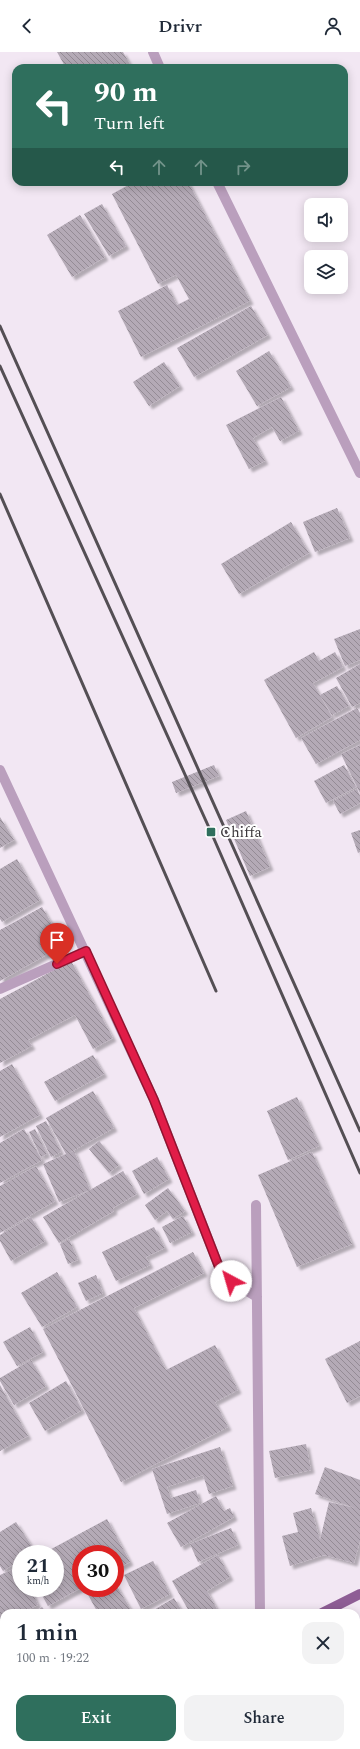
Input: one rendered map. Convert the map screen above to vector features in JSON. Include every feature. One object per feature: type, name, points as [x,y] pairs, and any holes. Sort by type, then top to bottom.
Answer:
[{"type":"main road","points":[[330,1609],[360,1594]]},
{"type":"street","points":[[153,52],[158,64]]},
{"type":"street","points":[[219,186],[360,474]]},
{"type":"street","points":[[0,770],[86,951],[154,1100],[219,1267],[231,1281],[257,1297]]},
{"type":"street","points":[[0,989],[86,951]]},
{"type":"street","points":[[256,1206],[260,1609]]},
{"type":"building","points":[[57,52],[123,52],[130,64],[64,64]]},
{"type":"building","points":[[127,186],[190,186],[250,301],[141,357],[118,311],[167,285],[177,305],[189,299],[176,275],[158,284],[112,194]]},
{"type":"building","points":[[102,204],[126,246],[109,256],[84,214]]},
{"type":"building","points":[[80,215],[105,257],[72,277],[47,235]]},
{"type":"building","points":[[251,306],[268,335],[194,377],[177,348]]},
{"type":"building","points":[[269,351],[291,387],[257,406],[236,371]]},
{"type":"building","points":[[164,362],[180,386],[149,406],[133,382]]},
{"type":"building","points":[[281,397],[299,431],[280,441],[272,427],[253,438],[265,461],[249,469],[226,425]]},
{"type":"building","points":[[337,508],[350,538],[315,552],[303,522]]},
{"type":"building","points":[[291,522],[309,553],[239,594],[221,564]]},
{"type":"building","points":[[360,629],[360,660],[345,666],[334,639]]},
{"type":"building","points":[[314,652],[319,661],[335,652],[343,667],[313,683],[332,717],[296,738],[264,680]]},
{"type":"building","points":[[360,664],[360,703],[352,707],[336,678]]},
{"type":"building","points":[[337,686],[349,706],[332,715],[320,695]]},
{"type":"building","points":[[357,708],[360,713],[360,740],[316,764],[301,738]]},
{"type":"building","points":[[360,745],[360,793],[341,754]]},
{"type":"building","points":[[214,765],[219,776],[176,793],[172,782]]},
{"type":"building","points":[[344,765],[356,787],[326,803],[314,781]]},
{"type":"building","points":[[357,789],[360,796],[360,803],[340,814],[333,801]]},
{"type":"building","points":[[246,811],[270,867],[250,876],[226,820]]},
{"type":"building","points":[[0,817],[14,840],[0,848]]},
{"type":"building","points":[[360,830],[360,852],[358,853],[351,833]]},
{"type":"building","points":[[17,859],[40,900],[2,922],[0,919],[0,869]]},
{"type":"building","points":[[42,907],[64,945],[0,981],[0,930]]},
{"type":"building","points":[[71,961],[113,1038],[93,1049],[75,1015],[28,1040],[32,1046],[0,1063],[0,999]]},
{"type":"building","points":[[93,1055],[104,1074],[55,1101],[44,1082]]},
{"type":"building","points":[[12,1064],[40,1115],[0,1137],[0,1071]]},
{"type":"building","points":[[93,1091],[114,1128],[69,1153],[74,1151],[90,1190],[59,1202],[43,1164],[66,1154],[46,1118]]},
{"type":"building","points":[[297,1097],[319,1146],[288,1160],[267,1111]]},
{"type":"building","points":[[46,1121],[61,1152],[51,1157],[36,1126]]},
{"type":"building","points":[[24,1129],[42,1160],[0,1183],[0,1143]]},
{"type":"building","points":[[35,1129],[47,1154],[41,1157],[29,1132]]},
{"type":"building","points":[[99,1141],[119,1165],[109,1173],[89,1149]]},
{"type":"building","points":[[312,1152],[352,1244],[297,1267],[258,1175]]},
{"type":"building","points":[[157,1157],[169,1179],[144,1194],[132,1171]]},
{"type":"building","points":[[36,1166],[55,1201],[0,1233],[0,1186]]},
{"type":"building","points":[[123,1171],[137,1194],[113,1208],[114,1211],[59,1243],[43,1217]]},
{"type":"building","points":[[168,1188],[185,1211],[173,1219],[167,1211],[155,1220],[145,1205]]},
{"type":"building","points":[[183,1216],[192,1232],[170,1243],[162,1227]]},
{"type":"building","points":[[31,1217],[45,1241],[11,1261],[0,1241],[0,1235]]},
{"type":"building","points":[[154,1227],[165,1248],[146,1257],[150,1265],[116,1281],[102,1252]]},
{"type":"building","points":[[69,1239],[78,1260],[68,1264],[60,1244]]},
{"type":"building","points":[[193,1252],[204,1273],[134,1308],[166,1370],[215,1345],[238,1390],[215,1402],[228,1427],[121,1482],[43,1329]]},
{"type":"building","points":[[57,1272],[77,1307],[42,1327],[21,1293]]},
{"type":"building","points":[[96,1275],[103,1293],[86,1301],[78,1283]]},
{"type":"building","points":[[30,1327],[43,1352],[17,1366],[3,1342]]},
{"type":"building","points":[[360,1341],[360,1396],[347,1403],[325,1359]]},
{"type":"building","points":[[31,1360],[46,1386],[14,1405],[0,1381],[0,1378]]},
{"type":"building","points":[[66,1381],[82,1410],[45,1431],[29,1403]]},
{"type":"building","points":[[0,1385],[28,1436],[0,1451]]},
{"type":"building","points":[[306,1444],[311,1470],[275,1478],[269,1451]]},
{"type":"building","points":[[220,1447],[233,1486],[209,1494],[203,1475],[167,1487],[171,1498],[196,1490],[200,1503],[167,1514],[152,1469]]},
{"type":"building","points":[[325,1467],[360,1480],[360,1541],[354,1563],[324,1555],[290,1566],[282,1536],[298,1532],[293,1513],[311,1508],[320,1540],[329,1502],[355,1508],[315,1494]]},
{"type":"building","points":[[216,1496],[224,1511],[230,1508],[234,1517],[181,1547],[167,1523]]},
{"type":"building","points":[[107,1519],[121,1545],[72,1545],[72,1593],[48,1606],[43,1597],[64,1597],[64,1545],[59,1545]]},
{"type":"building","points":[[16,1522],[31,1545],[12,1545],[12,1566],[3,1571],[0,1566],[0,1532]]},
{"type":"building","points":[[231,1528],[238,1545],[198,1562],[190,1544]]},
{"type":"building","points":[[124,1551],[130,1562],[124,1565]]},
{"type":"building","points":[[218,1555],[230,1577],[207,1591],[217,1609],[188,1609],[172,1581]]},
{"type":"building","points":[[153,1561],[170,1594],[141,1609],[124,1575]]},
{"type":"building","points":[[12,1570],[12,1597],[34,1597],[38,1605],[29,1609],[0,1609],[0,1575]]},
{"type":"building","points":[[89,1597],[123,1597],[130,1609],[96,1609]]},
{"type":"building","points":[[174,1598],[181,1609],[155,1609]]},
{"type":"railway","points":[[0,326],[360,1131]]},
{"type":"railway","points":[[0,366],[211,832],[360,1173]]},
{"type":"railway","points":[[0,494],[216,991]]},
{"type":"place","name":"Chiffa","points":[[211,832]]},
{"type":"route","points":[[57,964],[86,951],[154,1100],[219,1267],[231,1281]]}]
